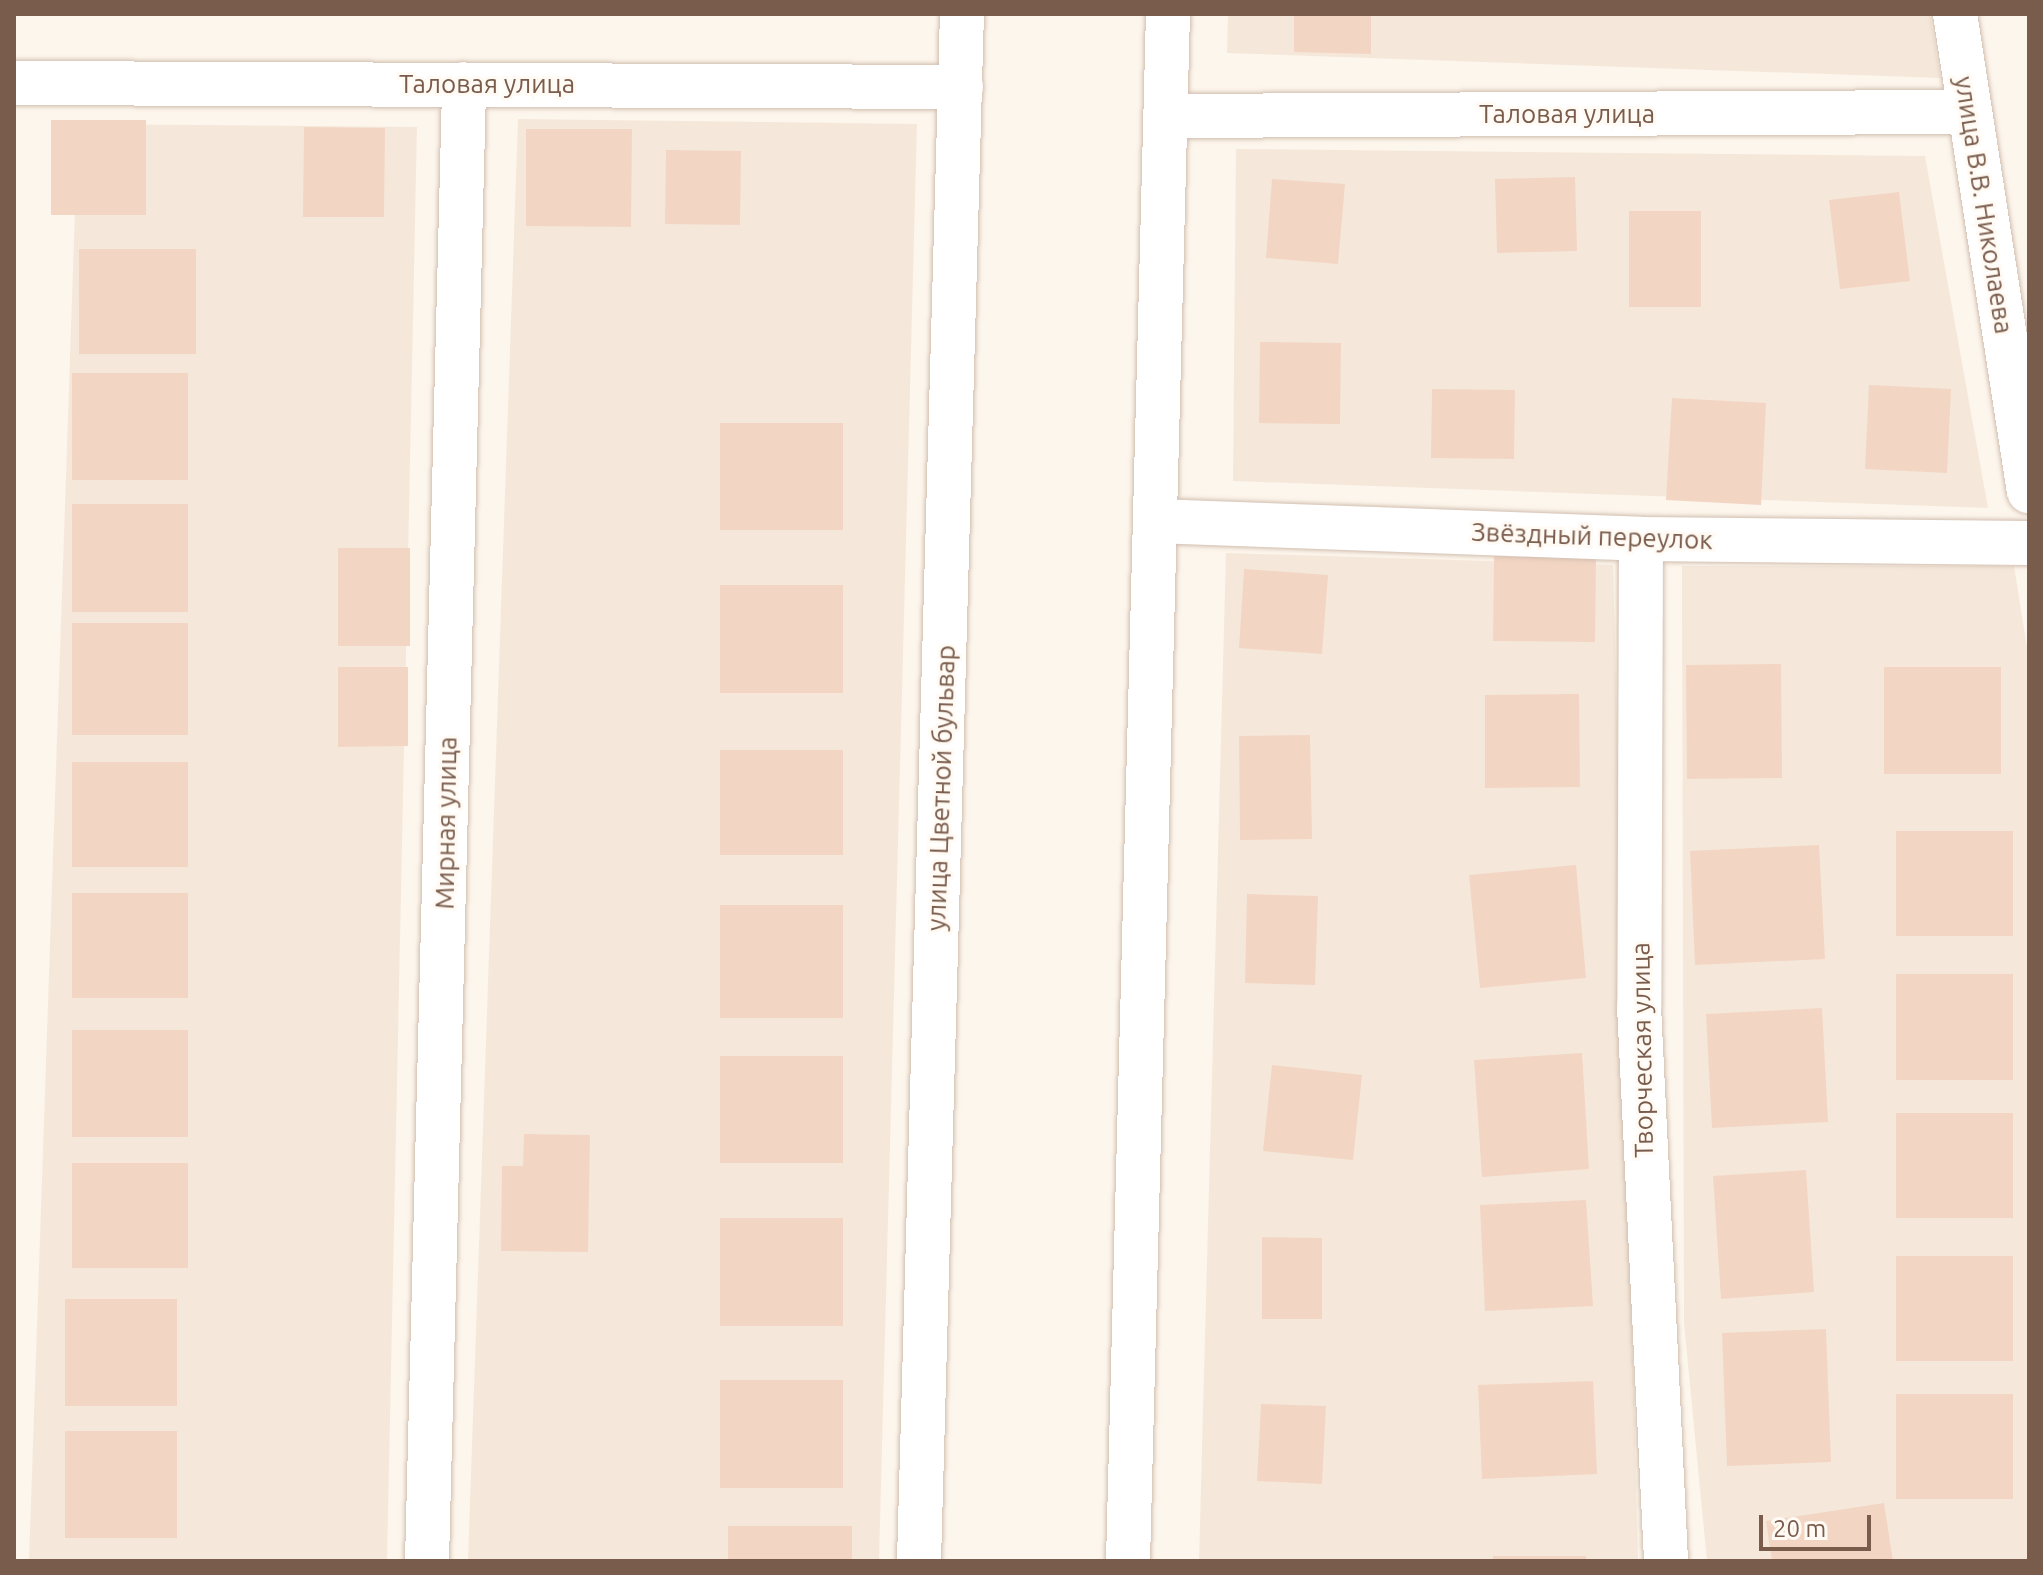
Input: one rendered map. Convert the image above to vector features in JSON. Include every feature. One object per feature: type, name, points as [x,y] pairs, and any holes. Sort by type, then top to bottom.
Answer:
[{"type":"street","name":"улица Цветной бульвар","points":[[919,1561],[962,14]]},
{"type":"street","points":[[1128,1561],[1168,14]]},
{"type":"street","name":"улица В.В. Николаева","points":[[1955,14],[2029,491]]},
{"type":"street","name":"Таловая улица","points":[[14,83],[961,87]]},
{"type":"street","name":"Мирная улица","points":[[427,1561],[464,84]]},
{"type":"street","name":"Таловая улица","points":[[1165,116],[1969,112]]},
{"type":"street","name":"Звёздный переулок","points":[[1155,521],[1641,539],[2029,543]]},
{"type":"street","name":"Творческая улица","points":[[1641,539],[1639,1006],[1666,1561]]},
{"type":"shaded area","points":[[1228,14],[1930,14],[1940,78],[1227,53]]},
{"type":"shaded area","points":[[518,119],[917,124],[879,1561],[468,1561]]},
{"type":"shaded area","points":[[78,124],[417,127],[387,1561],[29,1561]]},
{"type":"shaded area","points":[[1236,149],[1925,156],[1988,508],[1233,481]]},
{"type":"shaded area","points":[[1226,553],[1613,565],[1638,1561],[1199,1561]]},
{"type":"shaded area","points":[[1682,566],[2014,566],[2029,660],[2029,1561],[1707,1561],[1684,1323]]},
{"type":"building","points":[[1294,14],[1371,14],[1371,54],[1294,52]]},
{"type":"building","points":[[51,120],[146,120],[146,215],[51,215]]},
{"type":"building","points":[[304,127],[385,128],[384,217],[303,217]]},
{"type":"building","points":[[526,129],[632,129],[631,227],[526,226]]},
{"type":"building","points":[[666,150],[741,151],[740,225],[665,224]]},
{"type":"building","points":[[1575,177],[1577,251],[1497,253],[1495,179]]},
{"type":"building","points":[[1272,179],[1345,184],[1338,264],[1266,258]]},
{"type":"building","points":[[1899,192],[1910,281],[1840,289],[1829,200]]},
{"type":"building","points":[[1629,211],[1701,211],[1701,307],[1629,307]]},
{"type":"building","points":[[79,249],[196,249],[196,354],[79,354]]},
{"type":"building","points":[[1260,342],[1341,343],[1340,424],[1259,423]]},
{"type":"building","points":[[72,373],[188,373],[188,480],[72,480]]},
{"type":"building","points":[[1869,385],[1951,389],[1947,473],[1865,469]]},
{"type":"building","points":[[1432,389],[1515,390],[1514,459],[1431,458]]},
{"type":"building","points":[[1672,398],[1766,403],[1761,505],[1666,500]]},
{"type":"building","points":[[720,423],[843,423],[843,530],[720,530]]},
{"type":"building","points":[[72,504],[188,504],[188,612],[72,612]]},
{"type":"building","points":[[338,548],[410,548],[410,646],[338,646]]},
{"type":"building","points":[[1494,556],[1596,558],[1595,642],[1493,641]]},
{"type":"building","points":[[1244,569],[1328,575],[1322,654],[1239,648]]},
{"type":"building","points":[[720,585],[843,585],[843,693],[720,693]]},
{"type":"building","points":[[72,623],[188,623],[188,735],[72,735]]},
{"type":"building","points":[[1781,664],[1782,778],[1687,779],[1686,665]]},
{"type":"building","points":[[338,667],[408,667],[408,746],[338,747]]},
{"type":"building","points":[[1884,667],[2001,667],[2001,774],[1884,774]]},
{"type":"building","points":[[1579,694],[1580,787],[1485,788],[1485,695]]},
{"type":"building","points":[[1310,735],[1312,839],[1240,840],[1239,736]]},
{"type":"building","points":[[720,750],[843,750],[843,855],[720,855]]},
{"type":"building","points":[[72,762],[188,762],[188,867],[72,867]]},
{"type":"building","points":[[1896,831],[2013,831],[2013,936],[1896,936]]},
{"type":"building","points":[[1819,845],[1825,959],[1695,965],[1690,851]]},
{"type":"building","points":[[1576,865],[1586,978],[1480,988],[1469,875]]},
{"type":"building","points":[[72,893],[188,893],[188,998],[72,998]]},
{"type":"building","points":[[1247,894],[1318,896],[1315,985],[1245,983]]},
{"type":"building","points":[[720,905],[843,905],[843,1018],[720,1018]]},
{"type":"building","points":[[1896,974],[2013,974],[2013,1080],[1896,1080]]},
{"type":"building","points":[[1822,1008],[1828,1122],[1712,1128],[1706,1014]]},
{"type":"building","points":[[72,1030],[188,1030],[188,1137],[72,1137]]},
{"type":"building","points":[[1582,1053],[1589,1169],[1482,1177],[1474,1060]]},
{"type":"building","points":[[720,1056],[843,1056],[843,1163],[720,1163]]},
{"type":"building","points":[[1272,1065],[1362,1075],[1353,1160],[1263,1151]]},
{"type":"building","points":[[1896,1113],[2013,1113],[2013,1218],[1896,1218]]},
{"type":"building","points":[[524,1134],[590,1135],[588,1252],[501,1251],[502,1166],[523,1166]]},
{"type":"building","points":[[72,1163],[188,1163],[188,1268],[72,1268]]},
{"type":"building","points":[[1806,1170],[1814,1292],[1721,1299],[1713,1176]]},
{"type":"building","points":[[1586,1200],[1593,1306],[1485,1311],[1480,1205]]},
{"type":"building","points":[[720,1218],[843,1218],[843,1326],[720,1326]]},
{"type":"building","points":[[1262,1237],[1322,1238],[1322,1319],[1262,1319]]},
{"type":"building","points":[[1896,1256],[2013,1256],[2013,1361],[1896,1361]]},
{"type":"building","points":[[65,1299],[177,1299],[177,1406],[65,1406]]},
{"type":"building","points":[[1826,1329],[1831,1462],[1727,1466],[1722,1333]]},
{"type":"building","points":[[720,1380],[843,1380],[843,1488],[720,1488]]},
{"type":"building","points":[[1593,1381],[1597,1474],[1482,1479],[1478,1385]]},
{"type":"building","points":[[1896,1394],[2013,1394],[2013,1499],[1896,1499]]},
{"type":"building","points":[[1261,1404],[1326,1406],[1322,1484],[1257,1481]]},
{"type":"building","points":[[65,1431],[177,1431],[177,1538],[65,1538]]},
{"type":"building","points":[[1884,1503],[1893,1561],[1772,1561],[1766,1521]]},
{"type":"building","points":[[728,1526],[852,1526],[852,1561],[728,1561]]},
{"type":"building","points":[[1493,1556],[1586,1556],[1586,1561],[1493,1561]]}]
